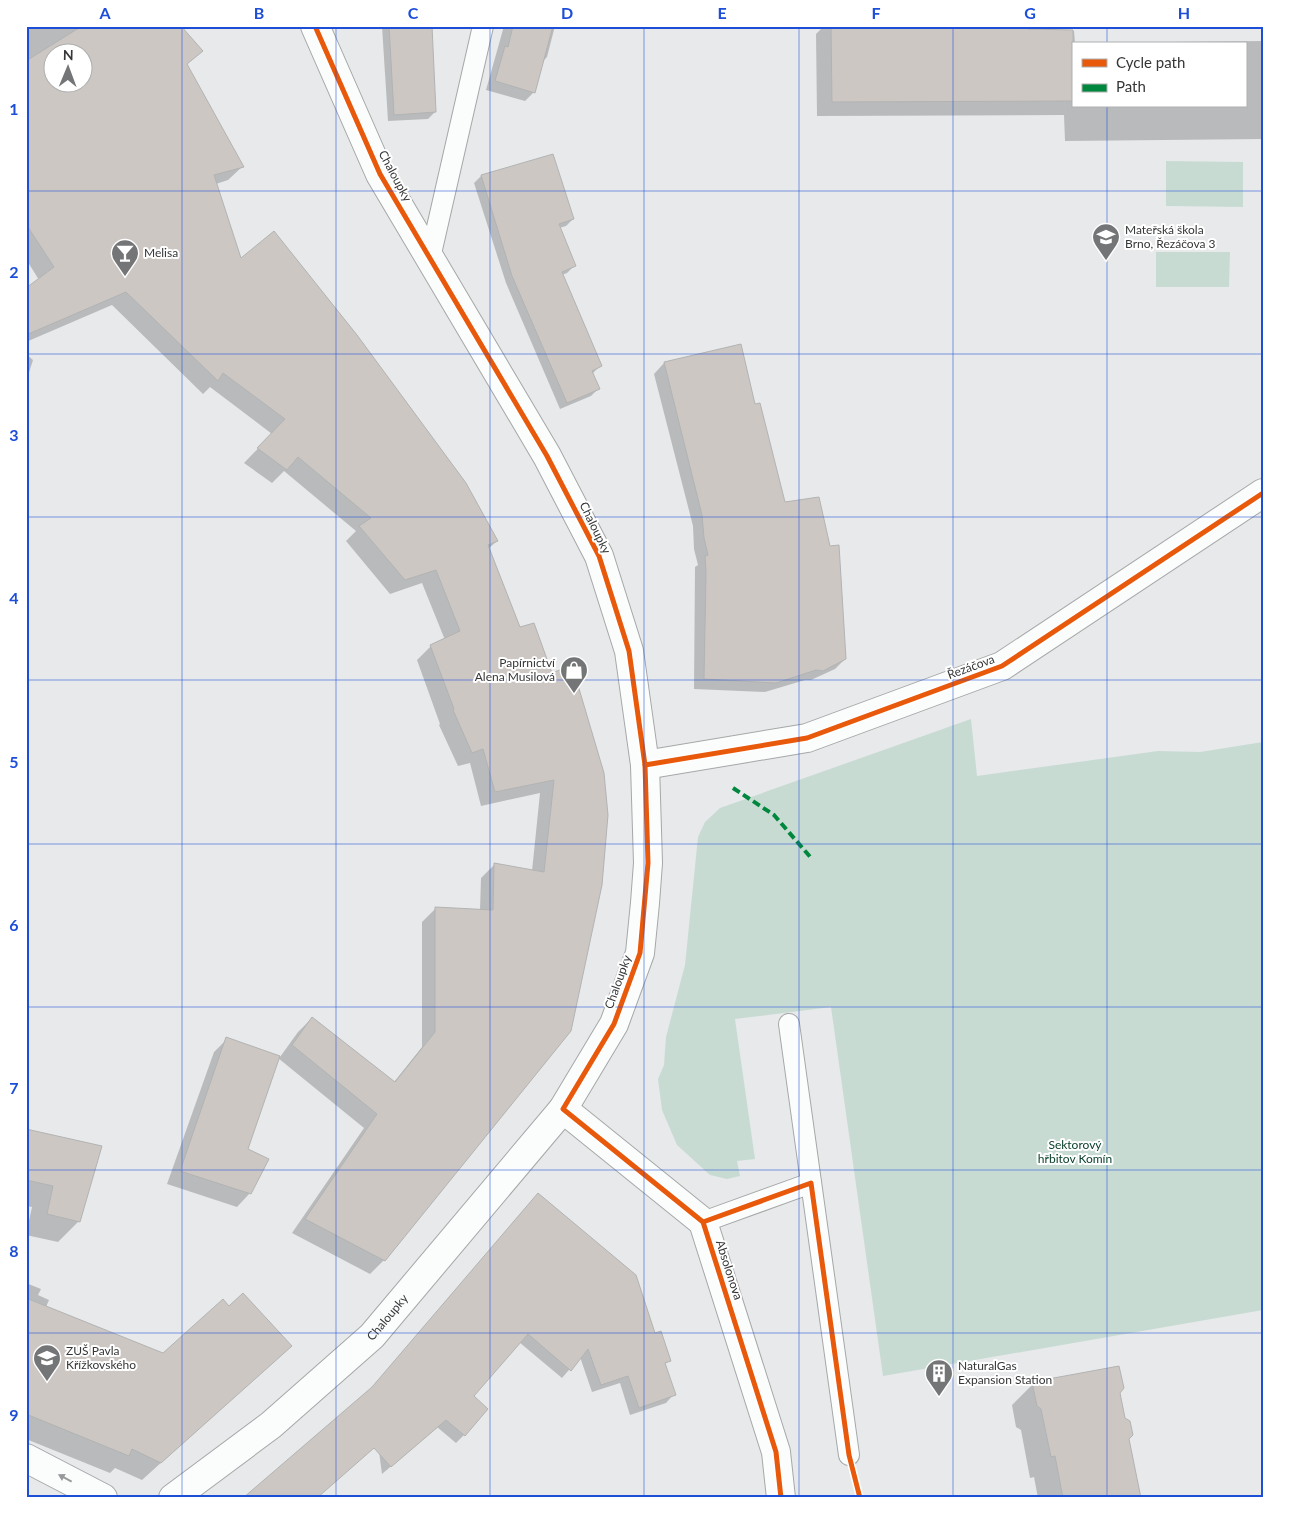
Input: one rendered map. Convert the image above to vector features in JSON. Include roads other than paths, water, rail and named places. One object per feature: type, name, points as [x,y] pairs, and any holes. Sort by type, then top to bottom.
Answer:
[{"type":"street","name":"Chaloupky","points":[[173,1498],[271,1425],[372,1336],[563,1109],[614,1024],[640,953],[648,863],[645,765],[629,651],[599,556],[547,456],[380,174],[315,26]]},
{"type":"street","name":"Řezáčova","points":[[645,765],[807,738],[1002,666],[1263,493]]},
{"type":"street","points":[[563,1109],[703,1222]]},
{"type":"street","name":"Absolonova","points":[[703,1222],[776,1452],[781,1498]]},
{"type":"street","points":[[26,1458],[103,1498]]},
{"type":"lane","points":[[430,258],[483,26]]},
{"type":"lane","points":[[789,1024],[849,1455]]},
{"type":"lane","points":[[703,1222],[810,1183]]},
{"type":"place","name":"Mateřská škola Brno, Řezáčova 3","points":[[1106,261]]},
{"type":"place","name":"Melisa","points":[[125,277]]},
{"type":"place","name":"Papírnictví Alena Musilová","points":[[574,694]]},
{"type":"place","name":"ZUŠ Pavla Křížkovského","points":[[47,1382]]},
{"type":"place","name":"NaturalGas Expansion Station","points":[[939,1397]]},
{"type":"park label","name":"Sektorový hřbitov Komín","points":[[1075,1152]]}]
